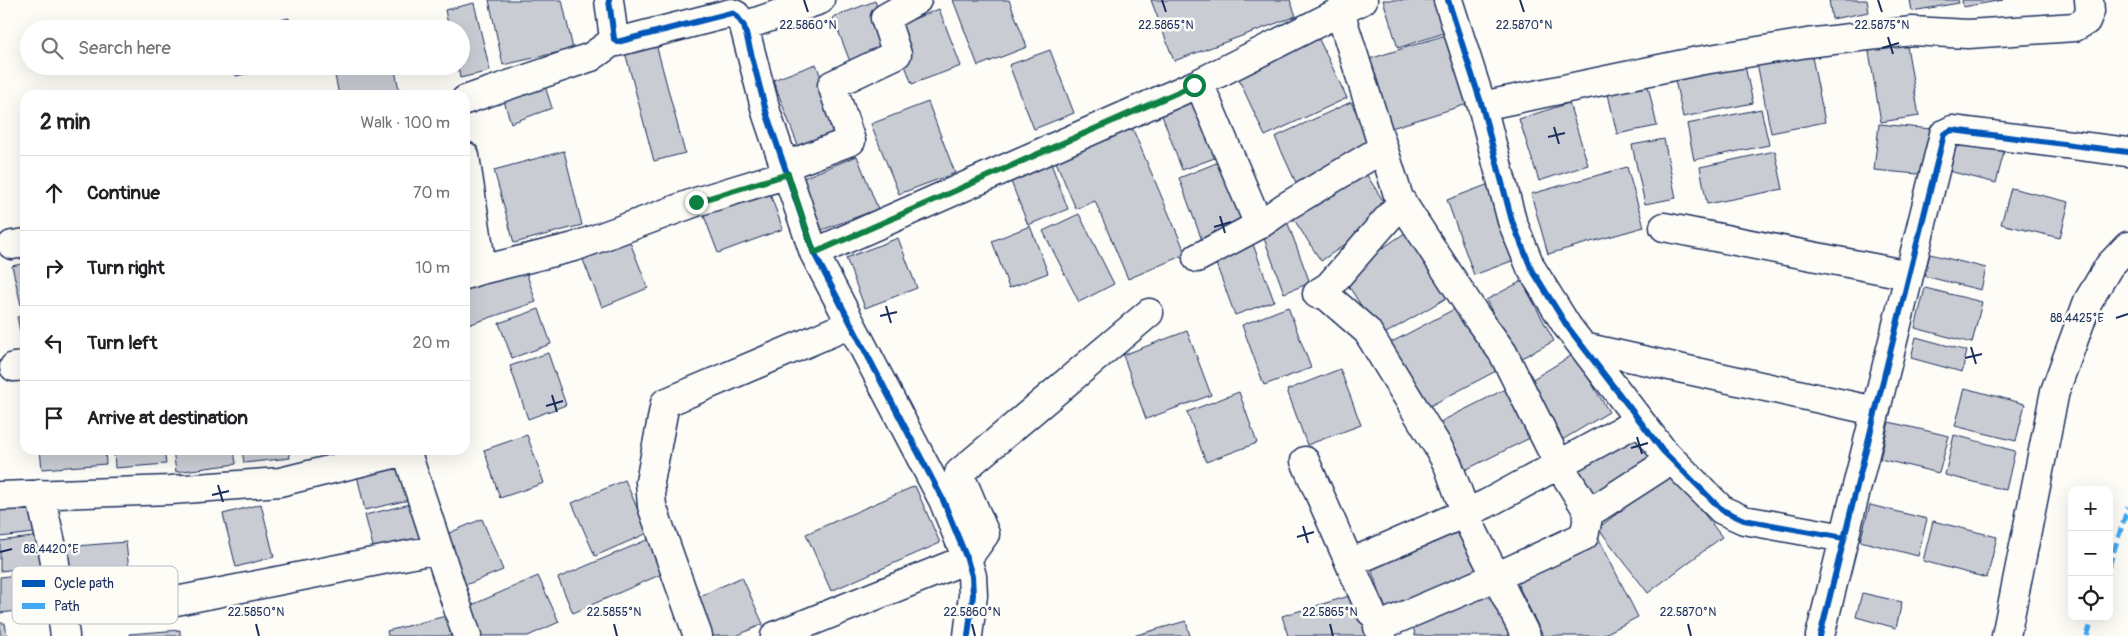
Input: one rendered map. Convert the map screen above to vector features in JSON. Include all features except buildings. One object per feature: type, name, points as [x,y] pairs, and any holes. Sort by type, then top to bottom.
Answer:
[{"type":"street","points":[[608,0],[615,40]]},
{"type":"street","points":[[744,26],[820,0]]},
{"type":"street","points":[[471,273],[574,247],[787,170],[851,141],[832,85],[897,54],[885,18],[917,0]]},
{"type":"street","points":[[1448,0],[1482,106],[1512,221],[1531,268],[1567,326],[1639,422],[1671,460],[1722,510],[1744,520],[1844,538]]},
{"type":"street","points":[[1482,106],[1689,62],[1808,43],[1912,31],[1968,34],[2075,27],[2086,21],[2090,11],[2089,0]]},
{"type":"street","points":[[814,253],[1199,83],[1351,6],[1382,149],[1402,202],[1476,316],[1503,353],[1559,466],[1589,513],[1584,536],[1498,576],[1378,627],[1382,636]]},
{"type":"street","points":[[470,98],[591,57],[615,40],[617,42],[731,13],[736,15],[744,26],[767,115],[814,253],[944,500],[967,559],[972,576],[968,636]]},
{"type":"street","points":[[1199,83],[1259,225]]},
{"type":"street","points":[[1820,636],[1944,134],[1948,131],[2128,152]]},
{"type":"street","points":[[1196,258],[1259,225],[1285,206],[1382,149]]},
{"type":"street","points":[[470,189],[481,261],[471,273]]},
{"type":"street","points":[[1402,202],[1329,286],[1319,292],[1367,331],[1448,465],[1465,513],[1498,576],[1526,636]]},
{"type":"street","points":[[1664,227],[1909,275]]},
{"type":"street","points":[[2006,636],[2056,391],[2088,301],[2109,266],[2128,246]]},
{"type":"street","points":[[775,636],[967,559],[985,534],[959,473],[1149,314]]},
{"type":"street","points":[[698,636],[651,500],[650,482],[665,403],[850,324]]},
{"type":"street","points":[[1583,347],[1876,411]]},
{"type":"street","points":[[1350,563],[1465,513],[1559,466],[1639,422]]},
{"type":"street","points":[[0,496],[171,490],[280,482],[386,455]]},
{"type":"street","points":[[408,455],[467,636]]},
{"type":"street","points":[[1589,513],[1671,460]]},
{"type":"street","points":[[1305,461],[1371,612]]},
{"type":"street","points":[[40,494],[55,566]]},
{"type":"street","points":[[178,601],[438,548]]},
{"type":"marked path","points":[[2113,554],[2128,507]]},
{"type":"marked path","points":[[2087,636],[2092,621]]},
{"type":"cycle path","points":[[609,0],[614,39],[617,42],[731,13],[736,15],[744,26],[767,115],[814,253],[943,500],[967,559],[972,576],[973,595],[968,636]]},
{"type":"cycle path","points":[[1448,0],[1482,106],[1512,221],[1531,268],[1567,326],[1663,451],[1722,510],[1744,520],[1844,538]]},
{"type":"cycle path","points":[[1820,636],[1944,134],[1952,130],[2128,152]]},
{"type":"route","points":[[696,202],[788,174],[814,253],[1194,85]]}]
